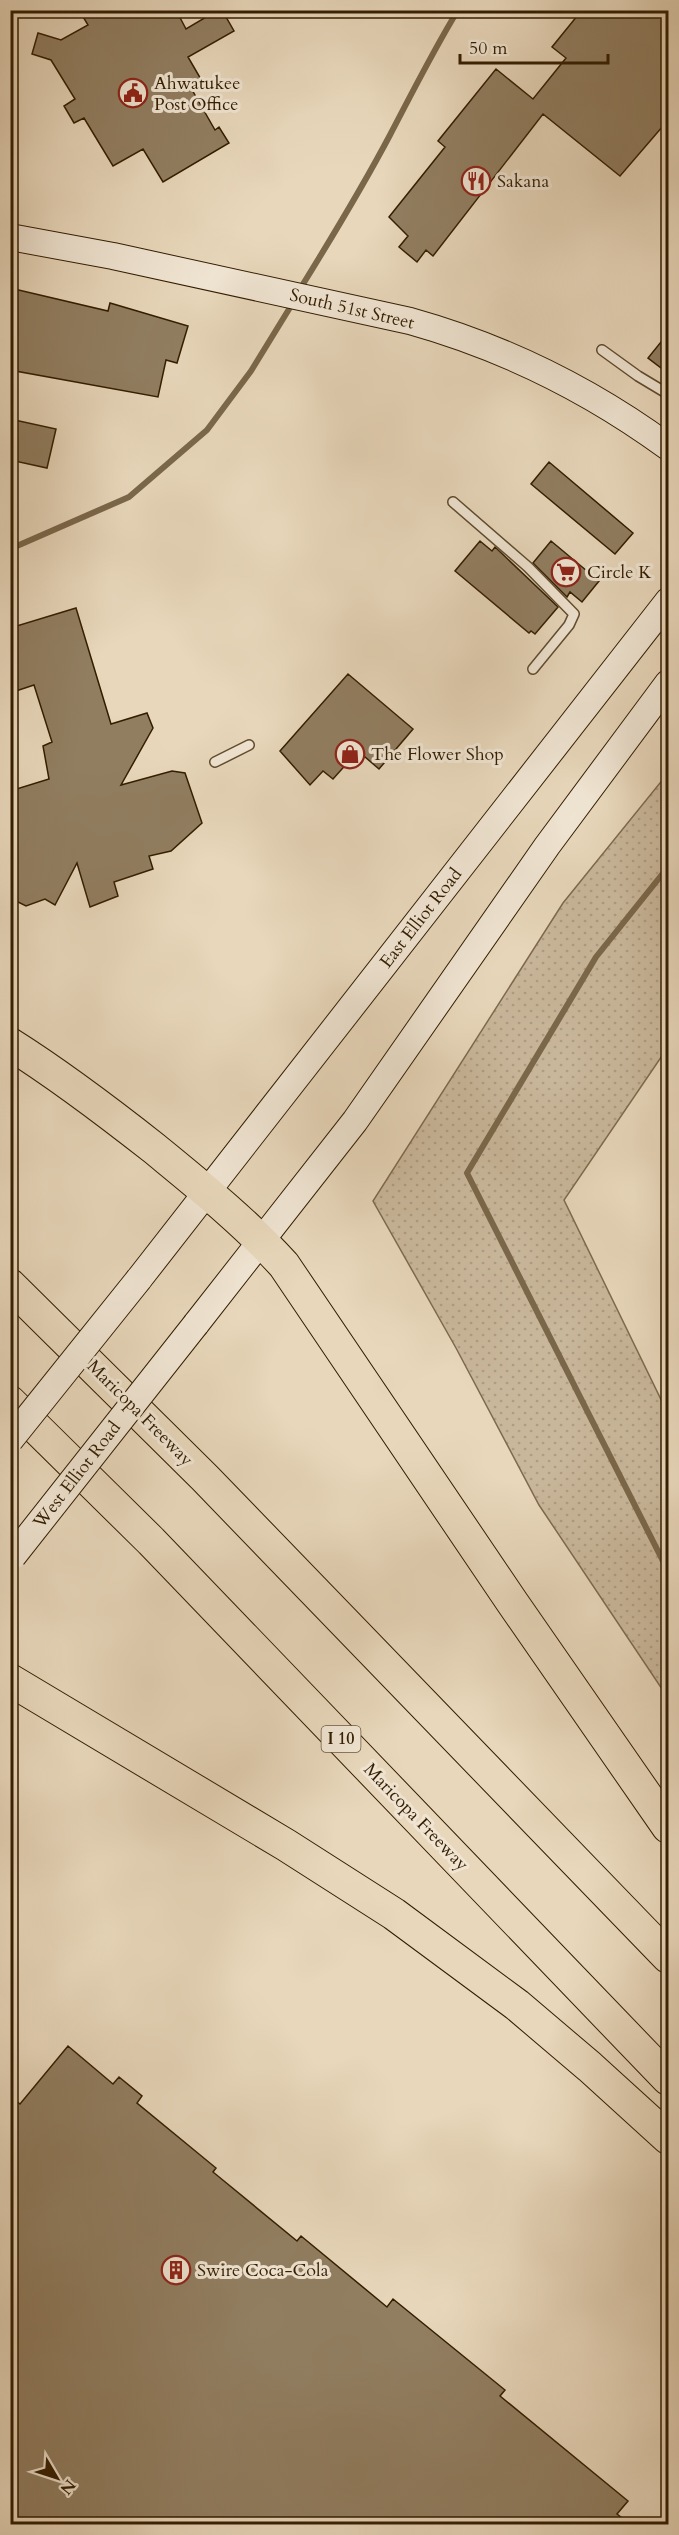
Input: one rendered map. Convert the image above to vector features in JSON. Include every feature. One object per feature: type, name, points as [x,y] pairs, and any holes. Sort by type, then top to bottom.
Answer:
[{"type":"highway","points":[[10,1044],[91,1100],[209,1192],[262,1241],[297,1281],[512,1602],[669,1827]]},
{"type":"highway","name":"Maricopa Freeway","points":[[10,1285],[205,1478],[669,1957]]},
{"type":"highway","name":"Maricopa Freeway","points":[[10,1402],[151,1541],[669,2079]]},
{"type":"highway","points":[[10,1680],[286,1845],[423,1934],[517,2005],[669,2138]]},
{"type":"main road","name":"South 51st Street","points":[[10,237],[113,256],[447,331],[534,365],[638,425],[669,447]]},
{"type":"main road","name":"East Elliot Road","points":[[10,1440],[209,1192],[669,601]]},
{"type":"main road","points":[[262,1241],[355,1121],[547,846],[669,683]]},
{"type":"main road","name":"West Elliot Road","points":[[12,1557],[262,1241]]},
{"type":"lane","points":[[602,350],[638,376],[669,394]]},
{"type":"lane","points":[[453,502],[528,567],[574,614],[569,626],[533,669]]},
{"type":"lane","points":[[215,762],[249,745]]},
{"type":"shaded area","points":[[668,773],[668,1047],[564,1200],[668,1414],[668,1698],[539,1505],[456,1348],[373,1201],[563,903]]},
{"type":"building","name":"Ahwatukee Post Office","points":[[79,10],[176,10],[186,29],[218,10],[222,10],[234,31],[188,57],[202,81],[191,88],[215,130],[219,127],[229,143],[163,182],[143,149],[113,166],[84,118],[74,123],[64,106],[75,99],[51,60],[32,54],[38,33],[61,40],[88,25]]},
{"type":"building","points":[[582,10],[669,10],[669,119],[620,176],[543,114],[433,256],[426,250],[417,262],[399,247],[408,236],[389,217],[445,147],[438,141],[496,69],[533,99],[566,58],[552,47]]},
{"type":"building","points":[[10,288],[108,311],[110,303],[188,326],[177,363],[166,360],[158,397],[10,370]]},
{"type":"building","points":[[669,332],[669,374],[648,358]]},
{"type":"building","points":[[10,419],[56,429],[47,468],[10,460]]},
{"type":"building","name":"Circle K","points":[[549,462],[633,533],[615,554],[531,484]]},
{"type":"building","points":[[480,541],[492,551],[495,547],[558,607],[535,634],[531,631],[529,633],[455,571]]},
{"type":"building","name":"Circle K","points":[[551,541],[599,581],[582,602],[570,592],[567,597],[533,563]]},
{"type":"building","points":[[76,608],[111,724],[147,713],[153,728],[121,785],[172,771],[185,773],[202,823],[171,851],[149,856],[153,869],[114,882],[118,896],[90,907],[77,863],[55,905],[45,899],[26,906],[10,898],[10,791],[49,779],[43,746],[52,742],[34,685],[10,693],[10,628]]},
{"type":"building","points":[[348,674],[413,729],[379,769],[358,751],[333,779],[323,771],[310,785],[280,751]]},
{"type":"building","name":"Swire Coca-Cola","points":[[68,2046],[113,2084],[119,2077],[142,2096],[137,2103],[216,2168],[213,2172],[297,2241],[301,2236],[387,2307],[393,2299],[505,2390],[500,2396],[628,2501],[617,2514],[630,2524],[10,2524],[10,2096],[20,2104]]},
{"type":"waterway","points":[[300,289],[368,174],[458,10]]},
{"type":"waterway","points":[[10,549],[129,497],[207,430],[251,371],[294,301]]},
{"type":"waterway","points":[[668,867],[596,957],[467,1173],[668,1571]]},
{"type":"place","name":"Ahwatukee Post Office","points":[[133,93]]},
{"type":"place","name":"Sakana","points":[[476,181]]},
{"type":"place","name":"Circle K","points":[[566,572]]},
{"type":"place","name":"The Flower Shop","points":[[350,754]]},
{"type":"place","name":"Swire Coca-Cola","points":[[176,2270]]}]
